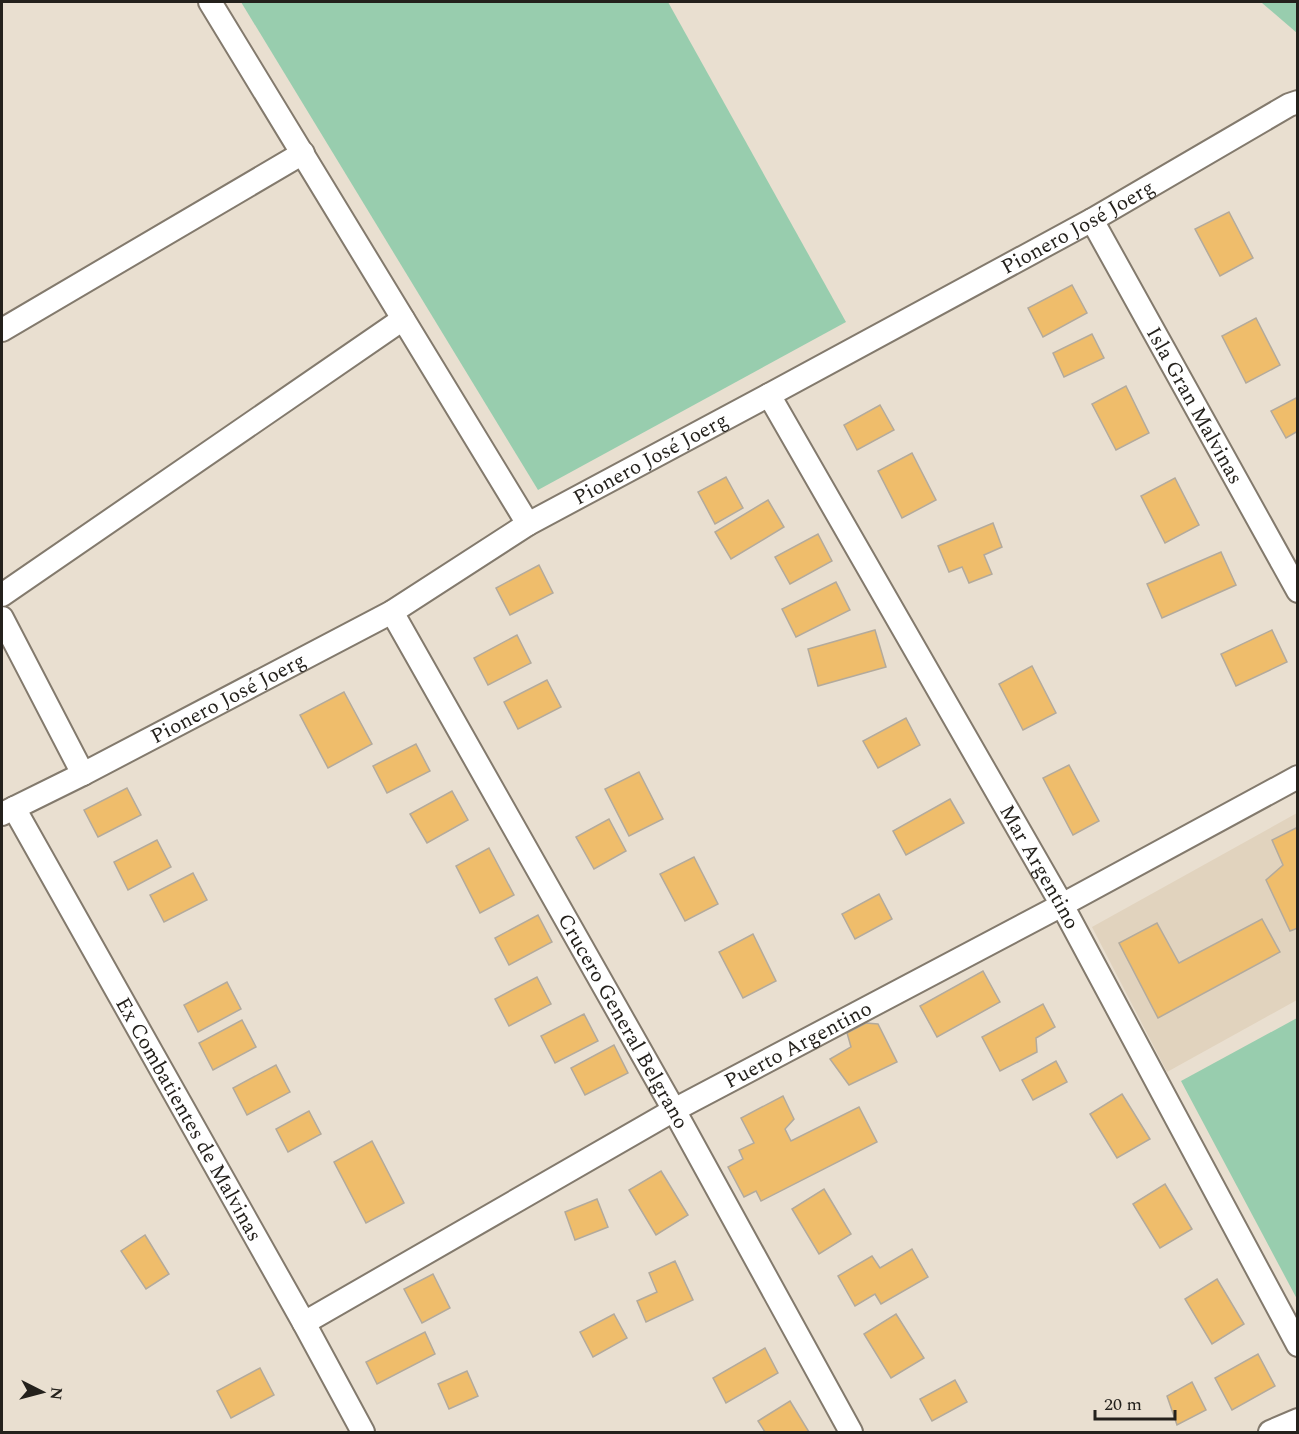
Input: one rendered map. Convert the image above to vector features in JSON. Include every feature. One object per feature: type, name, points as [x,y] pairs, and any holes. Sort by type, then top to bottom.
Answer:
[{"type":"street","points":[[210,2],[528,524]]},
{"type":"street","name":"Pionero José Joerg","points":[[8,811],[392,612],[528,524],[1092,220],[1289,105],[1298,102]]},
{"type":"street","points":[[2,330],[303,153]]},
{"type":"street","name":"Isla Gran Malvinas","points":[[1092,220],[1298,591]]},
{"type":"street","points":[[2,594],[403,319]]},
{"type":"street","name":"Mar Argentino","points":[[769,395],[1062,905],[1298,1345]]},
{"type":"street","name":"Crucero General Belgrano","points":[[392,612],[674,1110],[851,1432]]},
{"type":"street","points":[[2,618],[83,774]]},
{"type":"street","name":"Puerto Argentino","points":[[304,1323],[674,1110],[1062,905],[1298,777]]},
{"type":"street","name":"Ex Combatientes de Malvinas","points":[[8,811],[304,1323],[363,1432]]},
{"type":"street","points":[[1270,1432],[1298,1420]]},
{"type":"shaded area","points":[[1297,813],[1297,1000],[1167,1072],[1092,927]]},
{"type":"green space","points":[[241,2],[668,2],[846,322],[538,490]]},
{"type":"green space","points":[[1297,2],[1297,33],[1262,3]]},
{"type":"green space","points":[[1297,1018],[1297,1299],[1181,1081]]},
{"type":"building","points":[[1229,212],[1253,258],[1220,276],[1195,229]]},
{"type":"building","points":[[1072,285],[1087,313],[1043,337],[1028,308]]},
{"type":"building","points":[[1256,318],[1280,365],[1246,383],[1222,336]]},
{"type":"building","points":[[1092,334],[1104,358],[1064,377],[1053,353]]},
{"type":"building","points":[[1126,386],[1149,433],[1116,450],[1092,404]]},
{"type":"building","points":[[1298,397],[1298,431],[1286,438],[1271,411]]},
{"type":"building","points":[[880,405],[894,430],[857,450],[844,425]]},
{"type":"building","points":[[912,453],[936,500],[902,518],[878,471]]},
{"type":"building","points":[[726,477],[743,508],[715,524],[698,492]]},
{"type":"building","points":[[1175,478],[1199,525],[1165,543],[1141,496]]},
{"type":"building","points":[[768,500],[784,527],[731,559],[715,532]]},
{"type":"building","points":[[993,523],[1002,547],[984,555],[992,574],[969,583],[962,567],[949,572],[938,546]]},
{"type":"building","points":[[818,534],[832,561],[790,584],[775,557]]},
{"type":"building","points":[[1221,552],[1236,585],[1162,618],[1147,584]]},
{"type":"building","points":[[539,565],[553,593],[510,615],[496,588]]},
{"type":"building","points":[[836,582],[850,610],[796,637],[782,609]]},
{"type":"building","points":[[875,630],[886,667],[818,686],[808,649]]},
{"type":"building","points":[[1272,630],[1287,662],[1236,686],[1221,654]]},
{"type":"building","points":[[517,635],[531,663],[488,685],[474,658]]},
{"type":"building","points":[[1032,666],[1056,713],[1023,730],[999,684]]},
{"type":"building","points":[[547,680],[561,707],[518,729],[504,702]]},
{"type":"building","points":[[344,692],[372,744],[328,768],[300,715]]},
{"type":"building","points":[[906,718],[920,745],[878,768],[863,741]]},
{"type":"building","points":[[416,744],[430,771],[387,793],[373,766]]},
{"type":"building","points":[[1069,765],[1099,821],[1073,835],[1043,778]]},
{"type":"building","points":[[639,772],[663,819],[629,836],[605,789]]},
{"type":"building","points":[[127,788],[141,815],[98,837],[84,810]]},
{"type":"building","points":[[452,791],[468,820],[427,843],[410,814]]},
{"type":"building","points":[[950,799],[964,823],[906,855],[893,831]]},
{"type":"building","points":[[609,819],[626,851],[594,869],[576,837]]},
{"type":"building","points":[[1298,827],[1298,928],[1290,931],[1266,880],[1283,865],[1272,840]]},
{"type":"building","points":[[157,840],[171,867],[128,890],[114,862]]},
{"type":"building","points":[[489,848],[514,895],[480,913],[456,866]]},
{"type":"building","points":[[694,857],[718,904],[685,921],[660,874]]},
{"type":"building","points":[[193,873],[207,900],[164,922],[150,895]]},
{"type":"building","points":[[879,894],[892,919],[855,939],[842,914]]},
{"type":"building","points":[[538,915],[552,942],[509,965],[495,938]]},
{"type":"building","points":[[1262,919],[1280,952],[1158,1018],[1119,943],[1157,923],[1179,963]]},
{"type":"building","points":[[753,934],[776,981],[743,998],[719,952]]},
{"type":"building","points":[[983,971],[1000,1002],[937,1037],[920,1006]]},
{"type":"building","points":[[537,977],[551,1004],[509,1026],[495,999]]},
{"type":"building","points":[[227,982],[241,1009],[198,1032],[184,1005]]},
{"type":"building","points":[[1043,1004],[1055,1027],[1036,1038],[1037,1052],[1000,1071],[982,1037]]},
{"type":"building","points":[[584,1014],[598,1041],[555,1063],[541,1036]]},
{"type":"building","points":[[242,1020],[256,1047],[213,1070],[199,1043]]},
{"type":"building","points":[[866,1023],[878,1024],[897,1062],[849,1085],[830,1059],[851,1047],[847,1033]]},
{"type":"building","points":[[614,1045],[628,1073],[585,1095],[571,1068]]},
{"type":"building","points":[[1056,1061],[1067,1082],[1033,1100],[1022,1080]]},
{"type":"building","points":[[276,1065],[290,1092],[247,1115],[233,1088]]},
{"type":"building","points":[[1122,1094],[1150,1139],[1117,1158],[1090,1114]]},
{"type":"building","points":[[783,1096],[794,1119],[785,1129],[791,1141],[859,1107],[877,1142],[761,1201],[756,1191],[744,1197],[728,1167],[743,1159],[739,1150],[754,1143],[741,1118]]},
{"type":"building","points":[[309,1111],[321,1134],[288,1152],[276,1129]]},
{"type":"building","points":[[372,1141],[404,1203],[366,1223],[334,1162]]},
{"type":"building","points":[[661,1171],[688,1215],[656,1235],[629,1190]]},
{"type":"building","points":[[1165,1184],[1192,1229],[1160,1248],[1133,1204]]},
{"type":"building","points":[[824,1189],[851,1234],[819,1254],[792,1209]]},
{"type":"building","points":[[597,1199],[608,1227],[575,1240],[565,1212]]},
{"type":"building","points":[[145,1235],[169,1274],[146,1289],[121,1251]]},
{"type":"building","points":[[912,1249],[928,1277],[881,1304],[875,1294],[855,1306],[838,1276],[872,1256],[880,1268]]},
{"type":"building","points":[[675,1261],[693,1300],[646,1322],[637,1301],[657,1292],[649,1273]]},
{"type":"building","points":[[433,1274],[450,1308],[422,1323],[404,1289]]},
{"type":"building","points":[[1217,1279],[1244,1324],[1212,1344],[1185,1299]]},
{"type":"building","points":[[614,1314],[627,1338],[593,1357],[580,1332]]},
{"type":"building","points":[[896,1314],[924,1358],[891,1378],[864,1334]]},
{"type":"building","points":[[425,1332],[435,1354],[377,1384],[366,1362]]},
{"type":"building","points":[[765,1348],[778,1373],[726,1403],[713,1378]]},
{"type":"building","points":[[1258,1354],[1275,1386],[1232,1410],[1215,1378]]},
{"type":"building","points":[[260,1368],[274,1395],[231,1418],[217,1391]]},
{"type":"building","points":[[467,1371],[478,1396],[449,1409],[438,1384]]},
{"type":"building","points":[[955,1380],[967,1402],[932,1421],[920,1399]]},
{"type":"building","points":[[1192,1382],[1206,1410],[1177,1425],[1167,1396]]},
{"type":"building","points":[[790,1401],[809,1432],[765,1432],[758,1421]]}]
